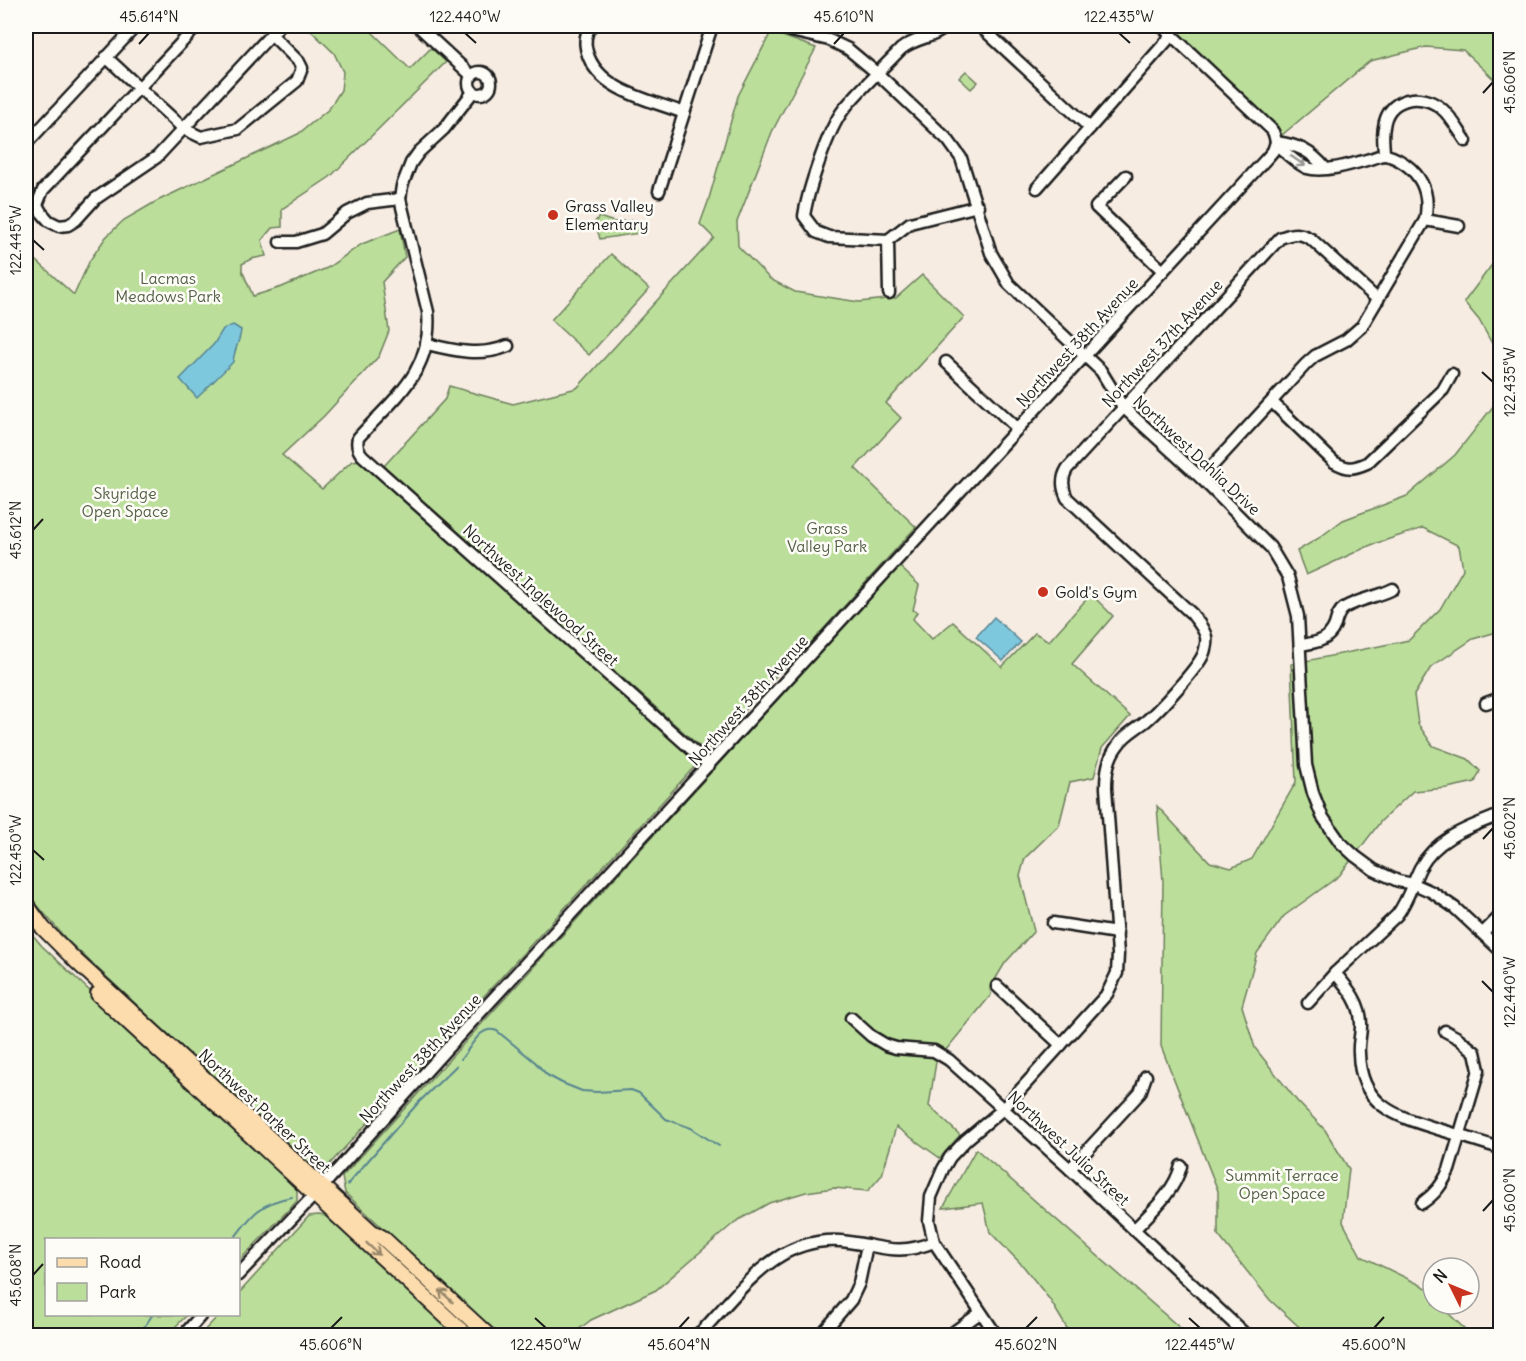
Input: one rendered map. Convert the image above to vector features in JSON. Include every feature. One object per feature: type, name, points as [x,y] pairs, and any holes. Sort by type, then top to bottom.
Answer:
[{"type":"main road","name":"Northwest Parker Street","points":[[26,904],[59,945],[319,1190],[467,1335]]},
{"type":"main road","name":"Northwest Parker Street","points":[[26,920],[70,968],[319,1190],[383,1238],[489,1335]]},
{"type":"street","points":[[26,144],[136,26]]},
{"type":"street","points":[[106,57],[139,87],[184,129],[201,137],[238,129],[297,81],[302,68],[275,30],[184,129],[158,157],[95,199],[68,225],[59,226],[49,221],[40,212],[37,205],[43,190],[139,87],[197,26]]},
{"type":"street","points":[[418,26],[472,76]]},
{"type":"street","points":[[591,26],[586,34],[586,47],[590,61],[599,74],[625,91],[684,113]]},
{"type":"street","points":[[659,191],[712,26]]},
{"type":"street","name":"Northwest Dahlia Drive","points":[[780,26],[829,40],[848,49],[878,74],[956,149],[978,206],[991,254],[1009,284],[1101,371],[1123,407],[1258,532],[1270,547],[1282,565],[1294,596],[1298,616],[1306,765],[1322,816],[1341,842],[1355,856],[1374,870],[1432,892],[1455,908],[1500,950]]},
{"type":"street","points":[[947,26],[932,35],[912,41],[844,109],[834,124],[806,200],[804,216],[816,232],[829,237],[888,240],[910,222],[978,206]]},
{"type":"street","points":[[980,26],[1090,128]]},
{"type":"street","points":[[1162,26],[1275,133],[1276,142],[1299,164],[1308,168],[1337,168],[1384,155],[1399,160],[1412,169],[1423,182],[1428,208],[1425,220],[1362,326],[1346,340],[1315,356],[1201,478]]},
{"type":"street","points":[[1036,188],[1172,36]]},
{"type":"street","points":[[478,72],[487,75],[490,83],[485,93],[473,92],[469,86],[472,76],[478,72]]},
{"type":"street","points":[[473,92],[444,129],[419,152],[411,163],[405,175],[400,199],[428,312],[428,344],[459,352],[493,352],[508,346]]},
{"type":"street","points":[[1384,155],[1384,126],[1389,113],[1408,99],[1430,100],[1443,110],[1466,141]]},
{"type":"street","points":[[1276,142],[1293,144],[1309,151],[1325,168]]},
{"type":"street","name":"Northwest 38th Avenue","points":[[240,1273],[319,1190],[1267,158],[1276,142]]},
{"type":"street","points":[[1126,176],[1096,207],[1163,271]]},
{"type":"street","points":[[280,242],[296,242],[322,234],[347,213],[367,203],[400,199]]},
{"type":"street","points":[[1425,220],[1459,226]]},
{"type":"street","name":"Northwest 37th Avenue","points":[[1117,933],[1106,788],[1106,772],[1110,758],[1129,733],[1147,720],[1194,668],[1204,654],[1206,639],[1202,628],[1192,614],[1067,498],[1062,483],[1063,476],[1123,407],[1280,238],[1294,233],[1303,234],[1311,239],[1378,300]]},
{"type":"street","points":[[888,240],[889,292]]},
{"type":"street","name":"Northwest Inglewood Street","points":[[428,344],[420,367],[411,380],[358,438],[356,444],[363,456],[709,765]]},
{"type":"street","points":[[946,362],[1017,428]]},
{"type":"street","points":[[1272,402],[1334,462],[1345,469],[1352,470],[1367,463],[1443,390],[1452,374]]},
{"type":"street","points":[[1300,645],[1318,643],[1327,638],[1341,610],[1350,604],[1381,596],[1393,589]]},
{"type":"street","points":[[1486,703],[1500,698]]},
{"type":"street","points":[[1308,1004],[1335,973],[1397,915],[1406,903],[1420,868],[1434,851],[1448,838],[1462,830],[1500,815]]},
{"type":"street","points":[[1483,933],[1500,916]]},
{"type":"street","points":[[996,1335],[934,1242],[930,1221],[931,1197],[950,1157],[966,1140],[1004,1109],[1107,994],[1117,973],[1117,933],[1053,923]]},
{"type":"street","points":[[1335,973],[1353,994],[1359,1011],[1362,1026],[1358,1042],[1359,1062],[1364,1082],[1375,1100],[1401,1117],[1500,1148]]},
{"type":"street","points":[[998,986],[1061,1045]]},
{"type":"street","name":"Northwest Julia Street","points":[[851,1018],[871,1036],[886,1045],[934,1051],[949,1060],[1070,1169],[1247,1335]]},
{"type":"street","points":[[1422,1203],[1434,1194],[1444,1181],[1479,1070],[1475,1052],[1445,1031]]},
{"type":"street","points":[[1070,1169],[1140,1093],[1146,1076]]},
{"type":"street","points":[[1134,1230],[1171,1189],[1179,1176],[1181,1166]]},
{"type":"street","points":[[695,1335],[703,1330],[758,1272],[778,1255],[800,1245],[823,1240],[898,1251],[916,1249],[934,1242]]},
{"type":"street","points":[[820,1335],[851,1300],[859,1284],[867,1245]]},
{"type":"street","points":[[948,1335],[980,1313]]},
{"type":"street","points":[[183,1335],[200,1316]]},
{"type":"green space","points":[[306,26],[377,26],[372,32],[410,69],[431,48],[446,62],[330,177],[282,209],[282,227],[272,228],[262,240],[266,256],[251,259],[242,264],[242,270],[253,296],[282,287],[327,268],[362,244],[400,229],[405,257],[382,282],[389,331],[379,356],[324,416],[282,455],[322,489],[352,461],[360,460],[697,761],[697,764],[327,1167],[309,1165],[67,940],[26,892],[26,251],[74,295],[90,260],[106,237],[124,220],[157,201],[298,134],[329,109],[341,90],[343,72],[334,53]]},
{"type":"green space","points":[[1170,26],[1500,26],[1500,85],[1463,50],[1426,47],[1370,61],[1282,135]]},
{"type":"green space","name":"Grass Valley Park","points":[[771,32],[816,48],[772,132],[737,222],[738,246],[770,279],[795,292],[859,302],[896,298],[922,275],[964,317],[886,403],[901,418],[855,468],[916,527],[800,655],[797,653],[706,752],[384,466],[445,399],[449,386],[513,404],[577,388],[714,238],[700,224],[738,96]]},
{"type":"green space","points":[[966,71],[978,82],[971,89],[959,78]]},
{"type":"green space","points":[[599,217],[614,222],[637,220],[640,233],[600,239],[595,222]]},
{"type":"green space","points":[[611,254],[649,289],[589,355],[551,320]]},
{"type":"green space","points":[[1500,254],[1500,358],[1479,320],[1464,302]]},
{"type":"green space","name":"Summit Terrace Open Space","points":[[1500,379],[1500,631],[1473,639],[1431,667],[1414,695],[1418,724],[1433,746],[1468,759],[1480,771],[1475,782],[1447,788],[1413,791],[1381,821],[1339,876],[1284,916],[1257,953],[1242,1006],[1255,1048],[1297,1101],[1325,1130],[1349,1169],[1343,1222],[1361,1256],[1421,1285],[1421,1316],[1451,1316],[1471,1335],[1308,1335],[1270,1300],[1218,1235],[1218,1191],[1161,1046],[1163,881],[1157,806],[1210,862],[1231,868],[1252,859],[1296,782],[1291,664],[1409,640],[1440,609],[1463,569],[1459,546],[1423,528],[1371,545],[1306,575],[1297,551],[1343,520],[1407,496],[1455,455],[1495,404]]},
{"type":"green space","points":[[899,566],[919,585],[913,610],[917,612],[913,619],[932,639],[953,622],[1002,667],[1035,633],[1049,641],[1091,594],[1113,616],[1072,664],[1130,716],[1102,748],[1094,777],[1070,782],[1059,825],[1025,858],[1020,876],[1034,931],[1005,963],[990,988],[991,995],[936,1062],[929,1106],[960,1135],[940,1158],[896,1127],[882,1175],[868,1191],[834,1188],[806,1192],[769,1203],[735,1222],[656,1290],[591,1320],[570,1336],[498,1335],[345,1193],[342,1177]]},
{"type":"green space","points":[[26,927],[42,946],[243,1135],[297,1190],[297,1201],[240,1260],[240,1238],[45,1238],[45,1316],[186,1316],[167,1335],[26,1335]]},
{"type":"green space","points":[[976,1149],[1188,1335],[1071,1335],[1050,1300],[1024,1267],[990,1232],[983,1203],[943,1208]]},
{"type":"green space","points":[[309,1216],[326,1216],[457,1335],[199,1336],[218,1316],[240,1316],[240,1292]]},
{"type":"water","points":[[233,325],[241,330],[233,362],[197,398],[180,379],[214,344],[223,329]]},
{"type":"water","points":[[994,617],[1021,642],[1003,661],[976,637]]},
{"type":"waterway","points":[[461,1059],[481,1034],[491,1030],[497,1031],[535,1062],[547,1075],[562,1083],[582,1091],[631,1090],[639,1093],[666,1119],[691,1128],[719,1146]]},
{"type":"waterway","points":[[347,1185],[418,1103],[456,1066]]},
{"type":"waterway","points":[[234,1238],[245,1223],[264,1206],[292,1197]]},
{"type":"waterway","points":[[138,1336],[152,1316]]},
{"type":"place","name":"Grass Valley Elementary","points":[[553,215]]},
{"type":"place","name":"Gold's Gym","points":[[1043,592]]},
{"type":"park label","name":"Lacmas Meadows Park","points":[[168,287]]},
{"type":"park label","name":"Skyridge Open Space","points":[[125,502]]}]
